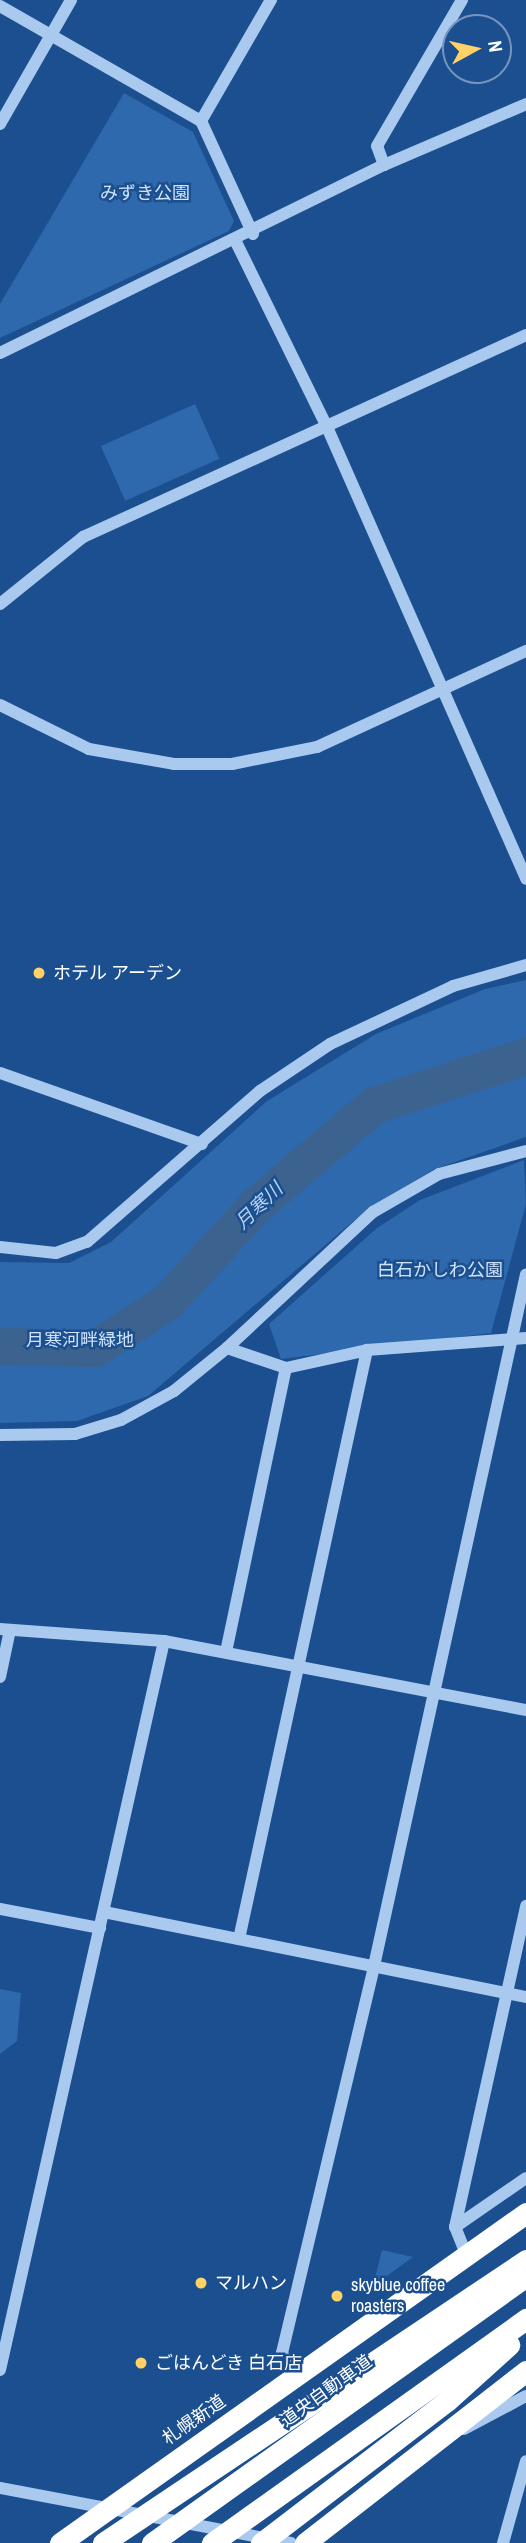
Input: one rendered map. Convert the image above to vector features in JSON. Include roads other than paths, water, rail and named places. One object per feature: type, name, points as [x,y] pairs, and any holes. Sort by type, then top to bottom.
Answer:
[{"type":"highway","name":"札幌新道","points":[[61,2543],[526,2213]]},
{"type":"highway","points":[[103,2543],[526,2260]]},
{"type":"highway","name":"道央自動車道","points":[[152,2543],[526,2276]]},
{"type":"highway","points":[[212,2543],[526,2319]]},
{"type":"highway","points":[[261,2543],[447,2401],[526,2329]]},
{"type":"highway","points":[[305,2543],[526,2371]]},
{"type":"street","points":[[0,124],[71,0]]},
{"type":"street","points":[[201,121],[271,0]]},
{"type":"street","points":[[384,165],[377,146],[463,0]]},
{"type":"street","points":[[0,6],[201,121],[253,234]]},
{"type":"street","points":[[0,353],[253,234],[384,165],[526,104]]},
{"type":"street","points":[[236,242],[327,427],[441,692],[526,879]]},
{"type":"street","points":[[0,604],[83,537],[526,335]]},
{"type":"street","points":[[0,705],[89,749],[174,764],[232,764],[317,747],[526,651]]},
{"type":"street","points":[[0,1247],[56,1253],[87,1242],[260,1091],[330,1044],[453,986],[526,965]]},
{"type":"street","points":[[0,1073],[202,1144]]},
{"type":"street","points":[[0,1435],[75,1434],[121,1420],[174,1391],[227,1348],[373,1212],[439,1174],[526,1151]]},
{"type":"street","points":[[295,2376],[282,2353],[374,1966],[430,1690],[521,1337],[526,1273]]},
{"type":"street","points":[[227,1348],[286,1367],[368,1350],[521,1337]]},
{"type":"street","points":[[239,1939],[296,1664],[368,1350]]},
{"type":"street","points":[[226,1652],[286,1367]]},
{"type":"street","points":[[0,1677],[5,1630],[163,1641],[296,1664],[526,1710]]},
{"type":"street","points":[[0,2370],[163,1641]]},
{"type":"street","points":[[466,2254],[455,2227],[526,1906]]},
{"type":"street","points":[[0,1909],[100,1928]]},
{"type":"street","points":[[104,1912],[526,1997]]},
{"type":"street","points":[[455,2227],[526,2178]]},
{"type":"street","points":[[427,2449],[526,2396]]},
{"type":"street","points":[[503,2543],[526,2461]]},
{"type":"street","points":[[0,2488],[291,2543]]},
{"type":"waterway","name":"月寒川","points":[[0,1346],[95,1348],[167,1302],[256,1205],[374,1105],[526,1056]]},
{"type":"place","name":"ホテル アーデン","points":[[39,973]]},
{"type":"place","name":"マルハン","points":[[201,2283]]},
{"type":"place","name":"skyblue coffee roasters","points":[[337,2296]]},
{"type":"place","name":"ごはんどき 白石店","points":[[141,2363]]},
{"type":"park label","name":"みずき公園","points":[[145,193]]},
{"type":"park label","name":"白石かしわ公園","points":[[440,1270]]},
{"type":"park label","name":"月寒河畔緑地","points":[[80,1340]]}]
